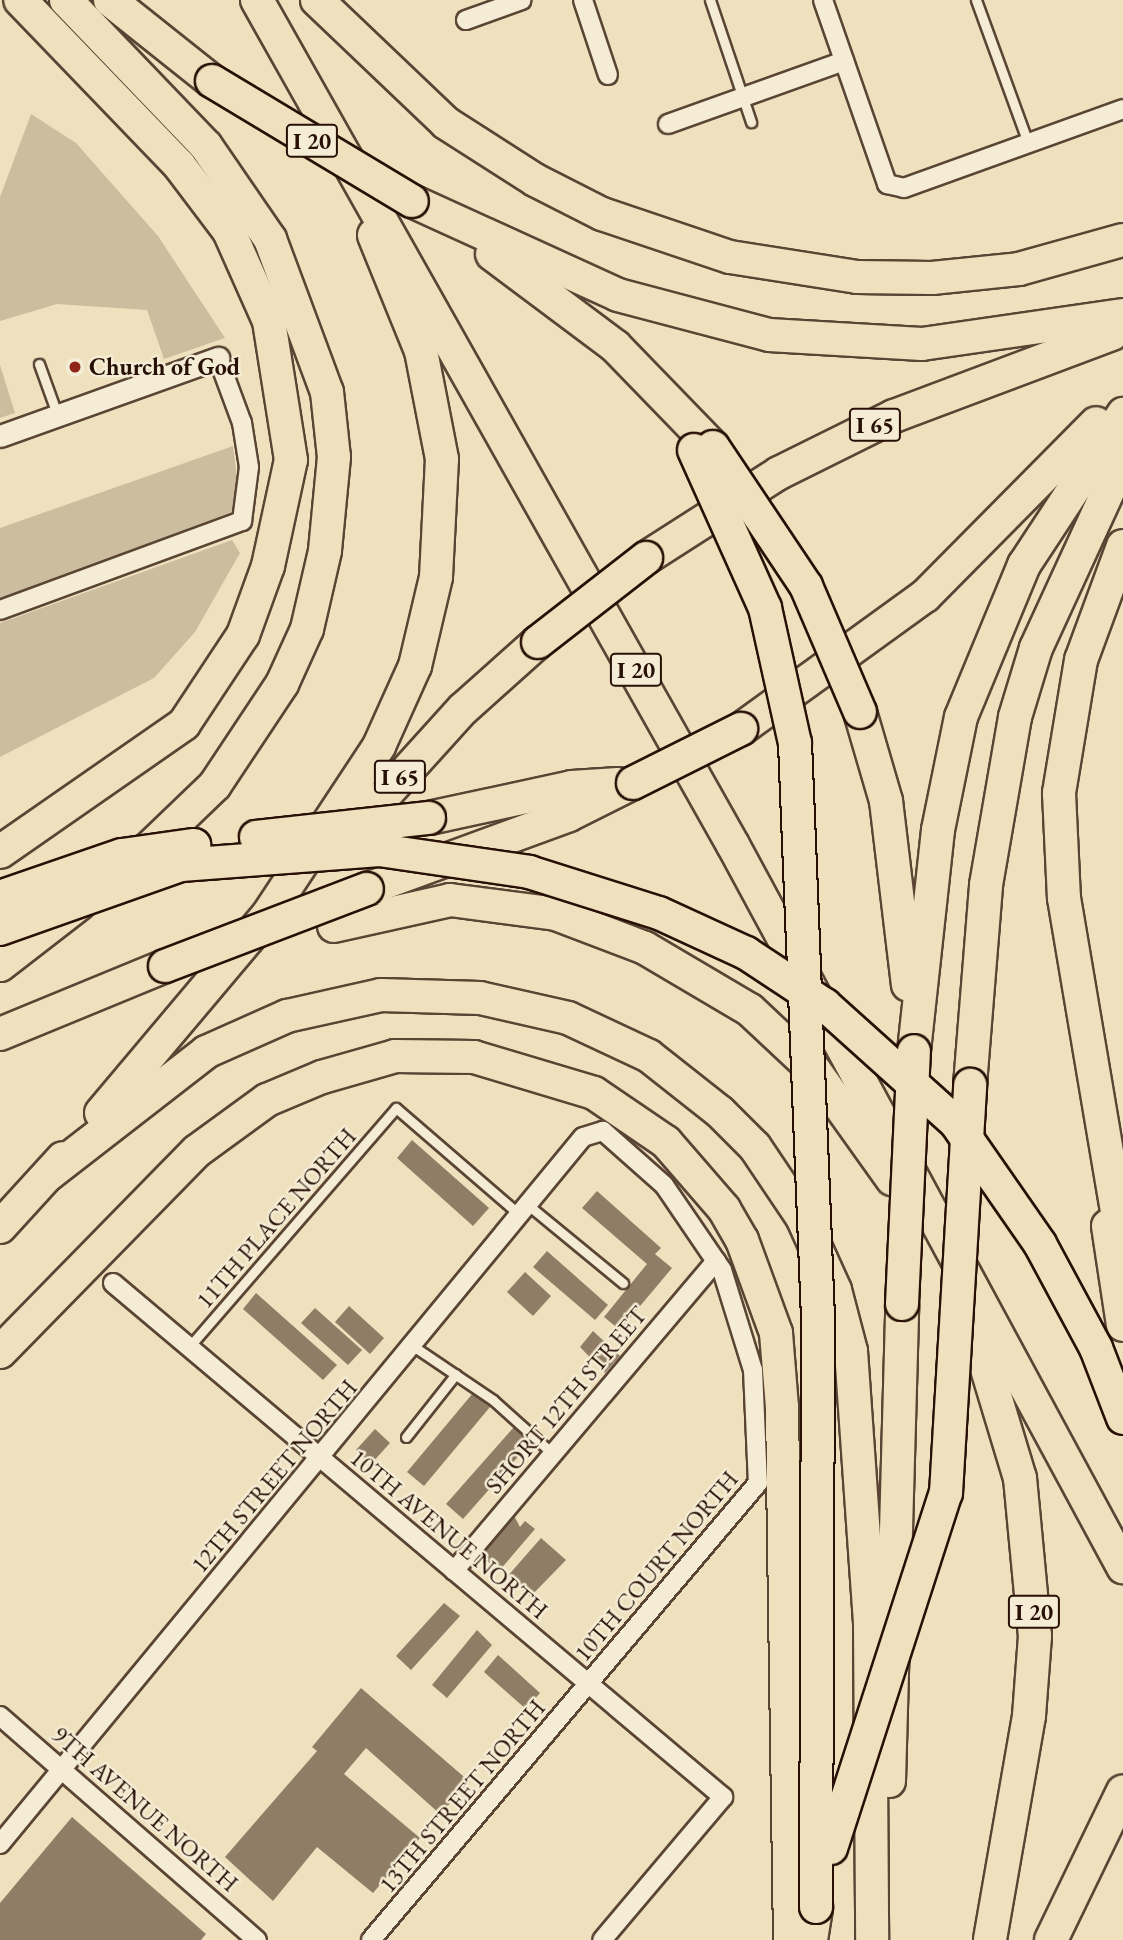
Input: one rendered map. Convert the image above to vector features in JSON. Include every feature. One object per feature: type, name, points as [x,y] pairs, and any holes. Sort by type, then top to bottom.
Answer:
[{"type":"highway","points":[[0,852],[184,724],[243,635],[288,495],[291,460],[280,371],[252,278],[229,231],[179,165],[81,67],[20,0]]},
{"type":"highway","name":"I 20","points":[[110,0],[212,81],[412,201],[577,312],[655,386],[713,447],[806,586],[860,712],[895,853],[914,1051],[902,1304],[883,1940]]},
{"type":"highway","name":"I 20","points":[[257,0],[321,116],[398,241],[727,833],[939,1233],[1007,1426],[1033,1580],[1029,1716],[990,1940]]},
{"type":"highway","points":[[317,0],[446,123],[535,180],[603,214],[730,257],[857,277],[932,278],[1019,269],[1123,240]]},
{"type":"highway","points":[[0,965],[184,821],[247,743],[307,629],[331,518],[334,457],[327,392],[270,239],[206,146],[74,9]]},
{"type":"highway","points":[[267,916],[395,716],[427,623],[443,516],[442,459],[422,351],[321,116]]},
{"type":"highway","points":[[412,201],[618,295],[681,315],[816,341],[979,340],[1123,315]]},
{"type":"highway","name":"I 65","points":[[0,1227],[49,1174],[267,916],[463,709],[538,642],[646,558],[779,473],[894,416],[1123,330]]},
{"type":"highway","points":[[655,386],[708,476],[765,608],[794,743],[818,1318],[816,1907]]},
{"type":"highway","points":[[0,1034],[165,966],[569,815],[741,729],[925,596],[1025,500],[1123,393]]},
{"type":"highway","points":[[914,1051],[938,830],[961,717],[1024,565],[1123,414]]},
{"type":"highway","points":[[811,1940],[816,1907],[845,1789],[933,1548],[946,1493],[970,1085],[986,885],[1015,716],[1036,648],[1123,459]]},
{"type":"highway","points":[[1123,546],[1081,660],[1059,793],[1064,898],[1106,1173],[1123,1325]]},
{"type":"highway","points":[[0,897],[122,855],[429,818],[572,787],[634,783]]},
{"type":"highway","points":[[0,929],[181,865],[379,850],[529,872],[659,913],[746,953],[825,1005],[956,1124],[1040,1244],[1096,1348],[1123,1418]]},
{"type":"highway","points":[[165,966],[450,901],[556,914],[645,948],[750,1010],[815,1071],[873,1149],[960,1290]]},
{"type":"highway","points":[[49,1174],[206,1052],[287,1016],[381,995],[507,1001],[568,1018],[649,1056],[720,1112],[755,1147],[802,1217],[835,1290],[851,1351],[870,1626],[872,1940]]},
{"type":"highway","points":[[0,1352],[197,1151],[241,1117],[311,1081],[395,1056],[474,1057],[594,1093],[666,1142],[724,1209],[742,1240],[776,1334],[782,1407],[790,1940]]},
{"type":"highway","points":[[1106,1173],[1123,1248]]},
{"type":"highway","points":[[939,1233],[1123,1567]]},
{"type":"highway","points":[[1051,1940],[1123,1791]]},
{"type":"street","points":[[466,20],[522,0]]},
{"type":"street","points":[[583,0],[608,75]]},
{"type":"street","points":[[823,0],[887,184],[904,188],[1123,109]]},
{"type":"street","points":[[668,124],[844,61]]},
{"type":"street","points":[[0,436],[218,358],[242,423],[250,467],[242,521],[0,610]]},
{"type":"street","name":"10TH COURT NORTH","points":[[583,1137],[603,1130],[643,1164],[688,1215],[716,1261],[752,1362],[758,1483],[589,1684]]},
{"type":"street","name":"12TH STREET NORTH","points":[[0,1844],[583,1137]]},
{"type":"street","name":"SHORT 12TH STREET","points":[[454,1571],[716,1261]]},
{"type":"street","name":"10TH AVENUE NORTH","points":[[113,1283],[723,1797],[601,1940]]},
{"type":"street","name":"13TH STREET NORTH","points":[[372,1940],[589,1684]]},
{"type":"street","name":"9TH AVENUE NORTH","points":[[0,1716],[64,1768],[257,1940]]},
{"type":"lane","points":[[710,0],[751,122]]},
{"type":"lane","points":[[976,0],[1028,144]]},
{"type":"lane","points":[[39,364],[57,416]]},
{"type":"lane","name":"11TH PLACE NORTH","points":[[189,1347],[392,1114],[401,1110],[524,1210]]},
{"type":"lane","points":[[524,1210],[623,1283]]},
{"type":"lane","points":[[413,1346],[456,1374],[553,1454]]},
{"type":"lane","points":[[406,1437],[456,1374]]},
{"type":"shaded area","points":[[31,114],[76,143],[158,236],[225,338],[164,359],[147,310],[57,304],[0,321],[0,197]]},
{"type":"shaded area","points":[[0,365],[15,413],[0,418]]},
{"type":"shaded area","points":[[233,446],[240,502],[234,511],[0,601],[0,528]]},
{"type":"shaded area","points":[[232,540],[240,553],[195,632],[154,678],[0,757],[0,623]]},
{"type":"building","points":[[412,1140],[489,1208],[473,1226],[397,1158]]},
{"type":"building","points":[[597,1191],[661,1248],[655,1254],[672,1268],[620,1330],[604,1317],[647,1264],[582,1208]]},
{"type":"building","points":[[547,1251],[608,1305],[595,1320],[533,1267]]},
{"type":"building","points":[[525,1272],[551,1296],[533,1316],[507,1292]]},
{"type":"building","points":[[256,1293],[337,1365],[323,1380],[243,1309]]},
{"type":"building","points":[[349,1306],[384,1338],[370,1354],[335,1322]]},
{"type":"building","points":[[315,1308],[362,1350],[348,1365],[301,1323]]},
{"type":"building","points":[[593,1331],[620,1356],[605,1373],[580,1347]]},
{"type":"building","points":[[473,1393],[490,1407],[424,1486],[407,1472]]},
{"type":"building","points":[[514,1427],[531,1442],[463,1519],[446,1504]]},
{"type":"building","points":[[375,1429],[390,1443],[371,1464],[356,1450]]},
{"type":"building","points":[[512,1512],[520,1527],[525,1521],[535,1529],[499,1571],[478,1553]]},
{"type":"building","points":[[541,1538],[566,1560],[530,1597],[507,1577]]},
{"type":"building","points":[[444,1603],[460,1616],[411,1670],[396,1656]]},
{"type":"building","points":[[477,1630],[492,1645],[447,1698],[432,1685]]},
{"type":"building","points":[[498,1655],[540,1693],[526,1709],[484,1672]]},
{"type":"building","points":[[361,1688],[470,1782],[440,1814],[366,1748],[344,1774],[420,1838],[373,1893],[317,1847],[273,1901],[225,1857],[317,1751],[312,1747]]},
{"type":"building","points":[[72,1817],[206,1934],[201,1940],[0,1940],[0,1903]]},
{"type":"place","name":"Church of God","points":[[75,367]]}]
